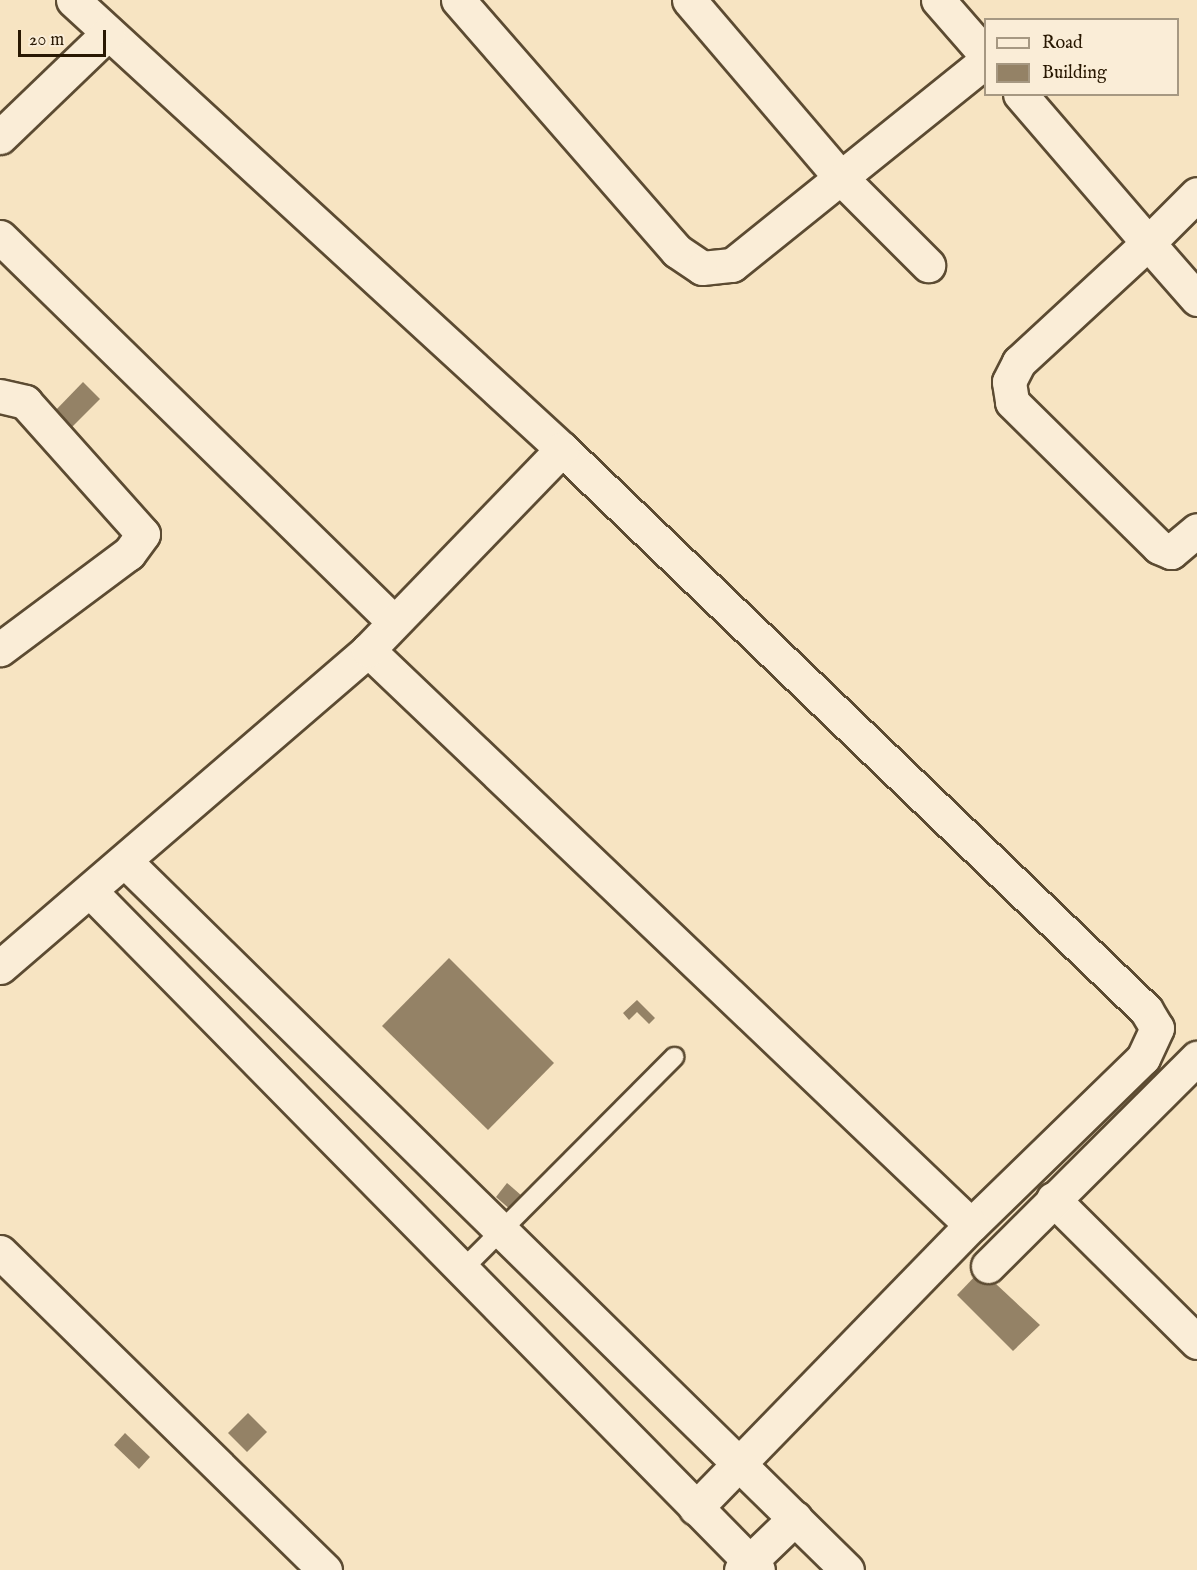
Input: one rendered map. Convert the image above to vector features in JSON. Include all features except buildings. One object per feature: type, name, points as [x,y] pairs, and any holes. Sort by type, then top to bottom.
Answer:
[{"type":"street","points":[[73,0],[562,448],[1146,1010],[1157,1028],[1143,1058],[971,1225],[696,1508]]},
{"type":"street","points":[[458,0],[677,251],[702,268],[732,264],[842,179],[984,63]]},
{"type":"street","points":[[689,0],[842,179],[928,265]]},
{"type":"street","points":[[938,0],[984,53]]},
{"type":"street","points":[[0,137],[108,33]]},
{"type":"street","points":[[1022,96],[1197,299]]},
{"type":"street","points":[[1197,194],[1148,243],[1019,362],[1009,382],[1012,402],[1159,548],[1171,552],[1197,530]]},
{"type":"street","points":[[0,237],[393,621]]},
{"type":"street","points":[[0,396],[25,402],[143,534],[129,553],[0,649]]},
{"type":"street","points":[[0,967],[127,863],[368,650],[393,621],[562,448]]},
{"type":"street","points":[[368,650],[971,1225]]},
{"type":"street","points":[[127,863],[736,1465],[795,1518],[847,1570]]},
{"type":"street","points":[[91,892],[696,1508],[749,1567],[795,1518]]},
{"type":"street","points":[[988,1266],[1053,1199],[1190,1075]]},
{"type":"street","points":[[1053,1199],[1197,1342]]},
{"type":"street","points":[[0,1252],[325,1570]]},
{"type":"lane","points":[[462,1270],[674,1057]]}]
